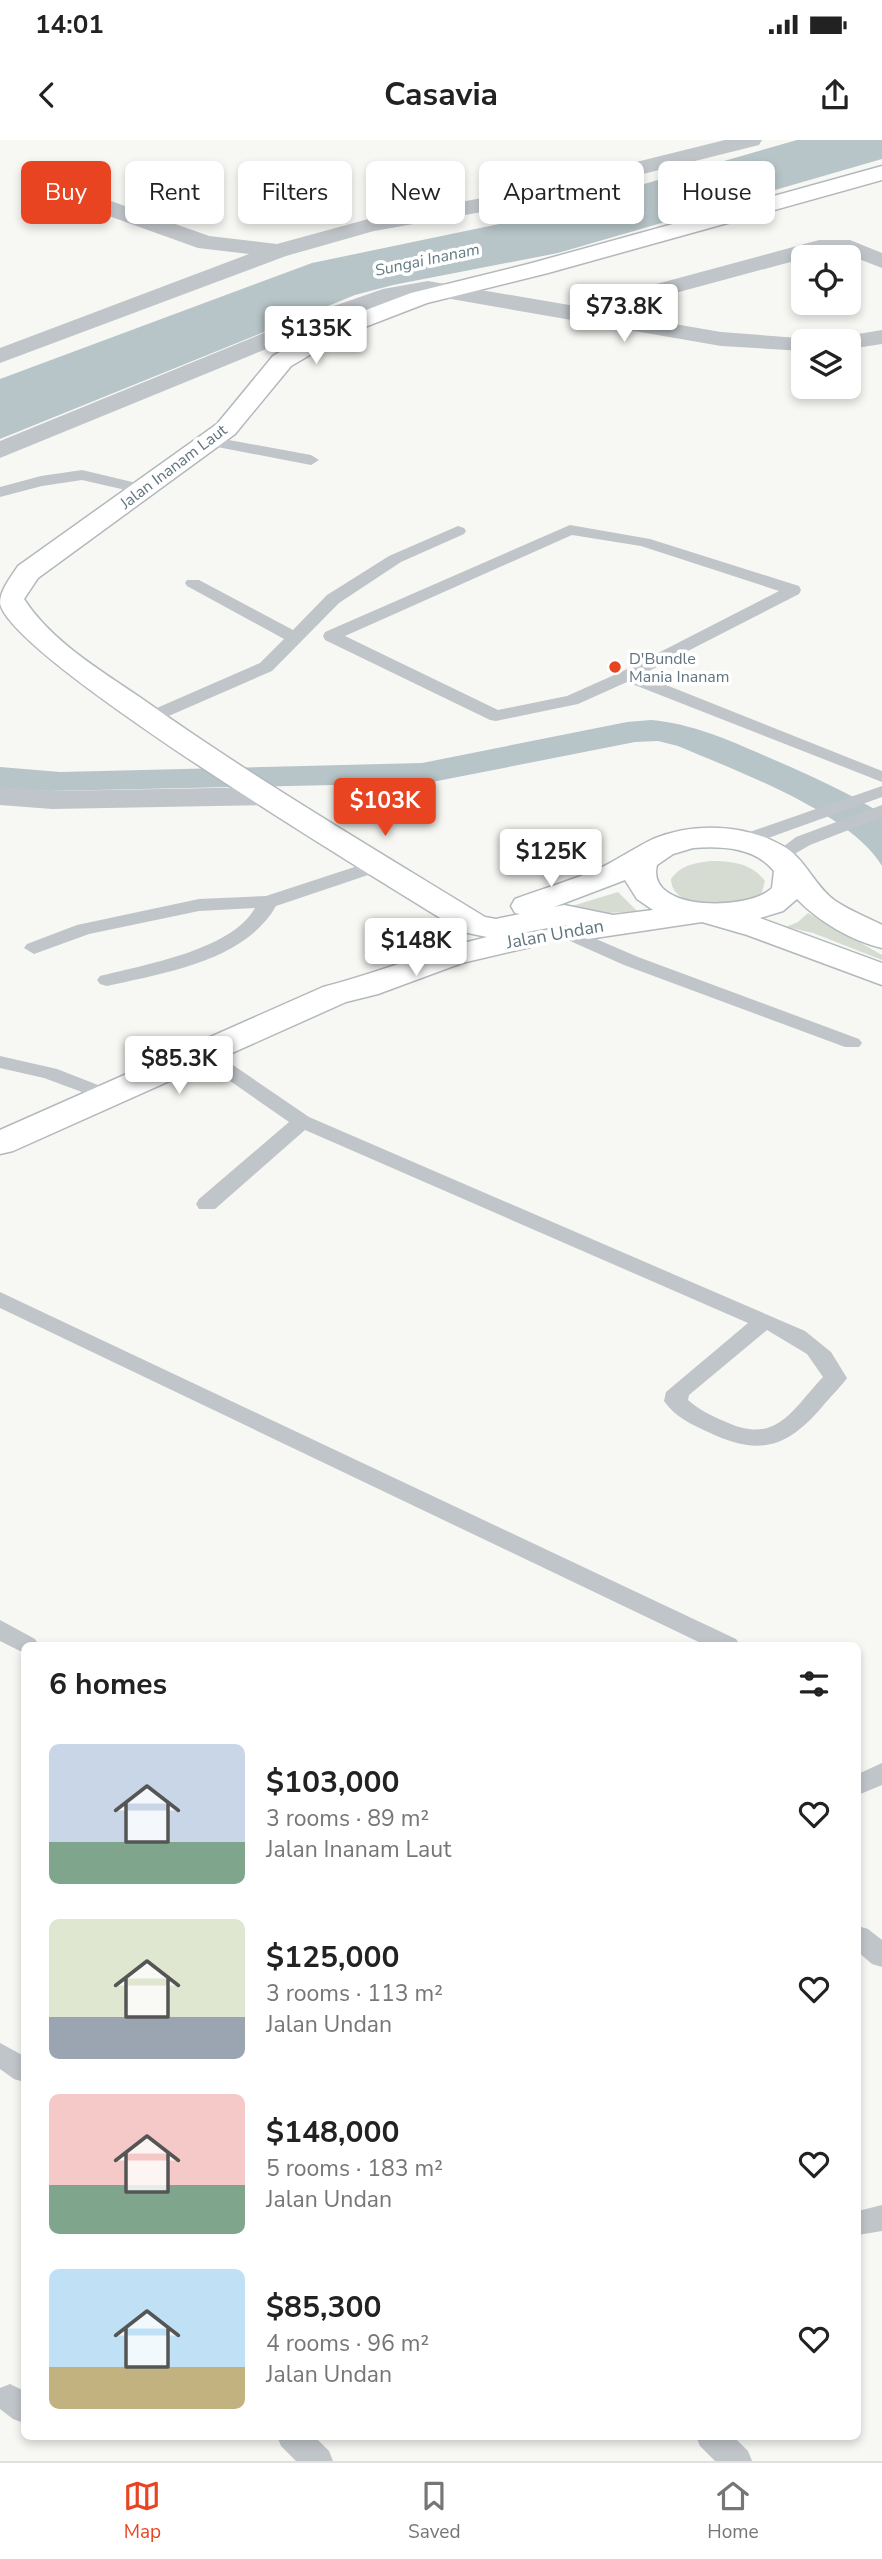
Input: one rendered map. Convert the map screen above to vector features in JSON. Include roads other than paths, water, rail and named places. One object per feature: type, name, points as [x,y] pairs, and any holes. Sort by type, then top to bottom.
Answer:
[{"type":"street","points":[[0,356],[278,251],[372,225],[515,199],[751,140]]},
{"type":"street","name":"Jalan Inanam Laut","points":[[475,925],[149,719],[53,646],[5,600],[28,572],[226,429],[282,361],[308,343],[376,312],[882,173]]},
{"type":"street","points":[[111,211],[206,243],[278,251]]},
{"type":"street","points":[[576,312],[819,247],[850,247],[882,261]]},
{"type":"street","points":[[0,450],[373,299],[406,290],[428,288],[721,339],[791,343]]},
{"type":"street","points":[[861,340],[882,337]]},
{"type":"street","points":[[0,796],[52,800],[267,796]]},
{"type":"street","name":"Jalan Undan","points":[[335,994],[352,980],[395,958],[475,925],[609,876],[674,842],[696,838],[743,841],[763,848],[785,866],[823,907],[882,938]]},
{"type":"street","name":"Jalan Undan","points":[[656,850],[644,860],[639,872],[642,886],[654,898],[796,941],[882,975]]},
{"type":"street","name":"Jalan Undan","points":[[0,1143],[335,994],[366,987],[452,955],[566,932],[751,911],[769,905],[783,896],[790,886],[785,866]]},
{"type":"street","points":[[475,925],[496,929],[564,915],[612,925]]},
{"type":"lane","points":[[117,213],[125,211]]},
{"type":"lane","points":[[208,442],[311,460]]},
{"type":"lane","points":[[0,492],[41,481],[82,475],[144,489]]},
{"type":"lane","points":[[627,676],[793,590],[644,542],[570,530],[331,636],[496,716],[572,700],[627,676],[882,778]]},
{"type":"lane","points":[[149,719],[266,667],[333,598],[363,578],[458,531]]},
{"type":"lane","points":[[193,583],[294,638]]},
{"type":"lane","points":[[743,841],[816,817],[882,791]]},
{"type":"lane","points":[[785,866],[803,841],[880,811]]},
{"type":"lane","points":[[34,948],[84,929],[199,905],[268,902],[379,865]]},
{"type":"lane","points":[[107,980],[172,965],[219,945],[251,929],[264,915],[268,902]]},
{"type":"lane","points":[[566,932],[631,961],[852,1043]]},
{"type":"lane","points":[[204,1054],[302,1121],[764,1321],[796,1335],[828,1360],[835,1378],[780,1435],[765,1441],[731,1435],[682,1409],[677,1401],[678,1392],[764,1321]]},
{"type":"lane","points":[[0,1062],[50,1073],[108,1096]]},
{"type":"lane","points":[[207,1204],[302,1121]]},
{"type":"lane","points":[[0,1298],[721,1642]]},
{"type":"lane","points":[[0,1629],[21,1642]]},
{"type":"lane","points":[[861,1784],[882,1773]]},
{"type":"lane","points":[[861,1939],[882,1956]]},
{"type":"lane","points":[[0,2054],[21,2069]]},
{"type":"lane","points":[[861,2222],[882,2218]]},
{"type":"lane","points":[[297,2440],[317,2461]]},
{"type":"lane","points":[[716,2440],[736,2461]]},
{"type":"water","points":[[797,140],[882,140],[882,159],[775,190],[775,161],[724,161]]},
{"type":"water","name":"Sungai Inanam","points":[[658,180],[658,224],[558,253],[355,295],[0,439],[0,379],[312,263],[500,224],[644,224],[644,184]]},
{"type":"water","points":[[651,720],[682,725],[727,740],[827,784],[882,814],[882,866],[866,846],[819,811],[760,781],[678,746],[658,741],[635,742],[427,783],[49,791],[0,788],[0,767],[60,772],[422,763],[627,722]]},
{"type":"place","name":"D'Bundle Mania Inanam","points":[[615,667]]}]
